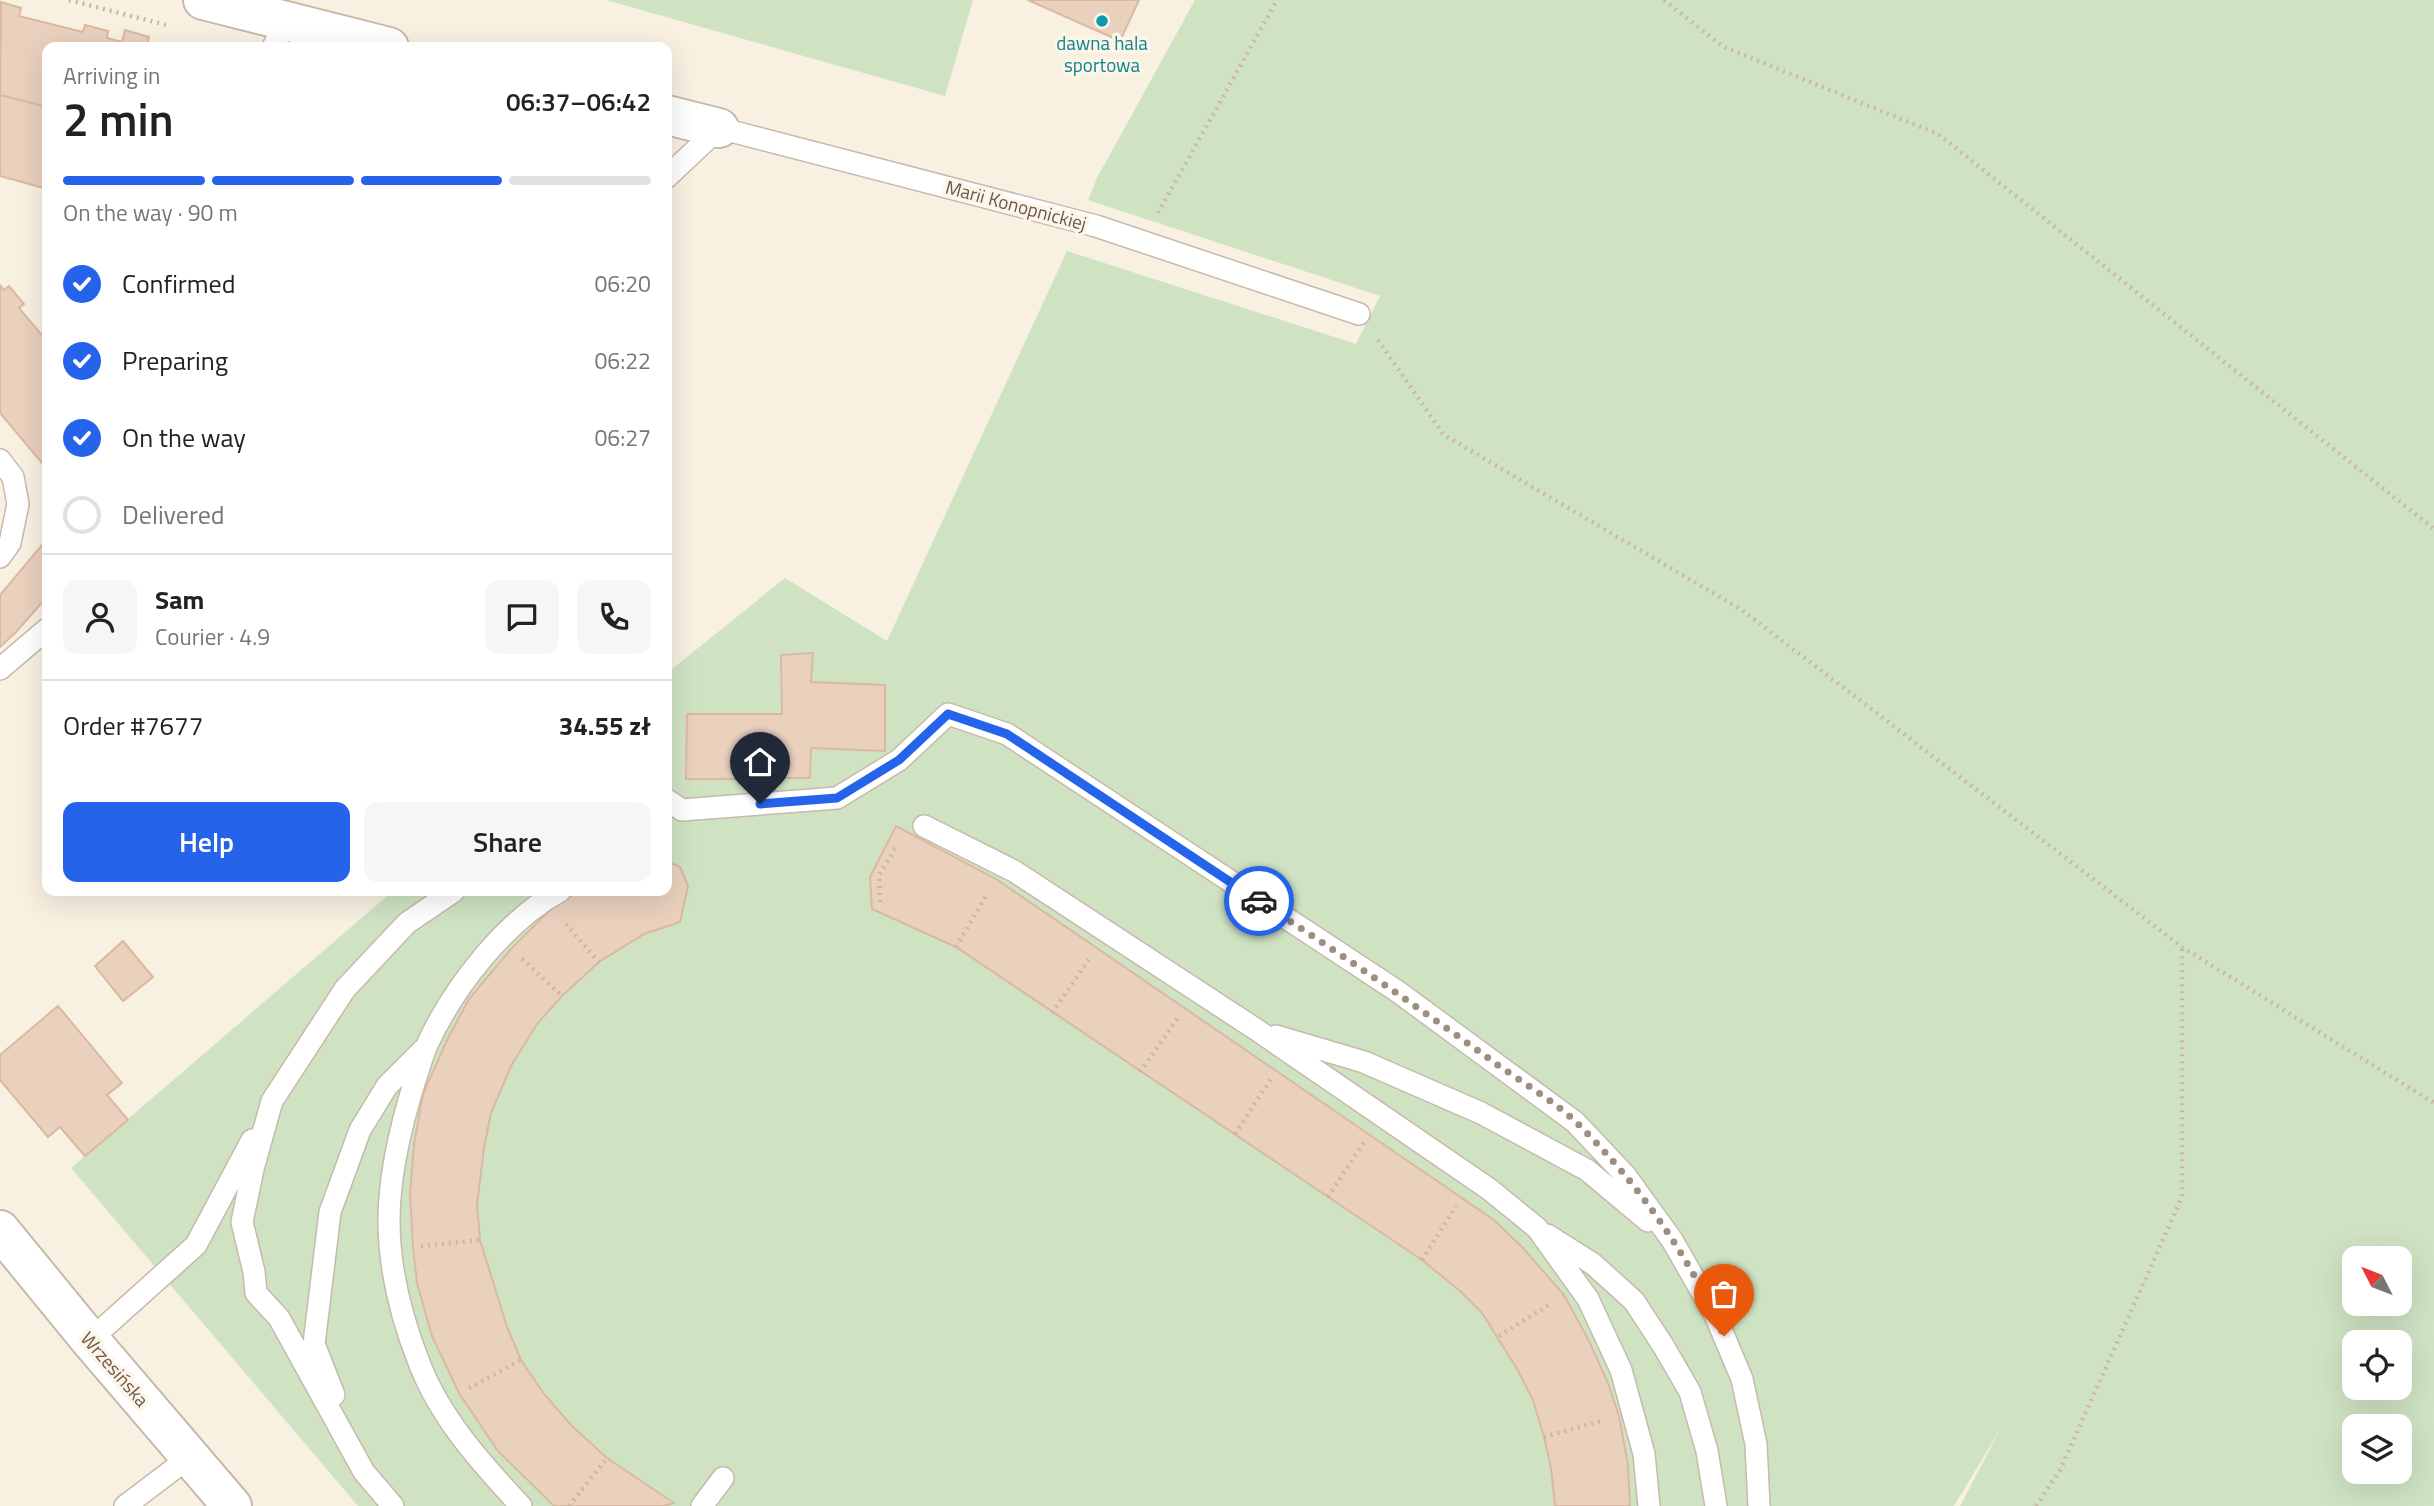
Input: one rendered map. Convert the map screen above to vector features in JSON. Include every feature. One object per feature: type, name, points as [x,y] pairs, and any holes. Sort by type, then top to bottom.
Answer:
[{"type":"street","points":[[203,0],[279,35],[343,42]]},
{"type":"street","name":"Marii Konopnickiej","points":[[672,116],[719,128]]},
{"type":"street","name":"Wrzesińska","points":[[0,1230],[232,1506]]},
{"type":"lane","name":"Marii Konopnickiej","points":[[719,128],[1096,226],[1359,314]]},
{"type":"lane","points":[[672,172],[719,128]]},
{"type":"lane","points":[[0,460],[13,477],[19,504],[10,543],[0,557]]},
{"type":"lane","points":[[0,669],[42,633]]},
{"type":"lane","points":[[672,803],[682,810],[837,798],[899,760],[948,714],[1007,734],[1397,992],[1575,1122],[1625,1175],[1672,1240],[1715,1315],[1742,1379],[1756,1444],[1759,1506]]},
{"type":"lane","points":[[924,826],[1014,871],[1257,1030],[1489,1189],[1537,1228],[1593,1264],[1634,1301],[1690,1392],[1707,1451],[1716,1506]]},
{"type":"lane","points":[[90,1340],[197,1245],[272,1101],[345,989],[407,923],[447,896]]},
{"type":"lane","points":[[521,1506],[481,1462],[440,1405],[421,1366],[404,1321],[395,1278],[389,1221],[392,1177],[405,1114],[426,1046],[449,1005],[480,962],[514,924],[551,896]]},
{"type":"lane","points":[[1257,1030],[1364,1062],[1481,1113],[1587,1170],[1672,1240]]},
{"type":"lane","points":[[364,1472],[314,1344],[330,1212],[360,1130],[387,1086],[426,1046]]},
{"type":"lane","points":[[272,1101],[242,1222],[254,1272],[256,1293],[279,1318],[364,1472],[393,1506]]},
{"type":"lane","points":[[1537,1228],[1588,1299],[1621,1370],[1644,1454],[1649,1506]]},
{"type":"lane","points":[[125,1506],[191,1456]]},
{"type":"lane","points":[[702,1506],[723,1478]]},
{"type":"path","points":[[69,0],[174,27]]},
{"type":"path","points":[[1142,241],[1277,0]]},
{"type":"path","points":[[1664,0],[1722,46],[1938,134],[2434,529]]},
{"type":"path","points":[[1359,314],[1444,435],[1742,610],[2182,947],[2434,1102]]},
{"type":"path","points":[[880,902],[879,875],[895,849],[908,844]]},
{"type":"path","points":[[956,947],[989,890]]},
{"type":"path","points":[[560,917],[599,962]]},
{"type":"path","points":[[2036,1506],[2060,1470],[2182,1197],[2182,947]]},
{"type":"path","points":[[1052,1013],[1096,948]]},
{"type":"path","points":[[522,959],[562,996]]},
{"type":"path","points":[[1140,1072],[1185,1009]]},
{"type":"path","points":[[1235,1134],[1276,1072]]},
{"type":"path","points":[[1328,1197],[1370,1134]]},
{"type":"path","points":[[1422,1260],[1462,1197]]},
{"type":"path","points":[[413,1247],[481,1240]]},
{"type":"path","points":[[1499,1336],[1553,1302]]},
{"type":"path","points":[[459,1394],[522,1360]]},
{"type":"path","points":[[1544,1437],[1606,1420]]},
{"type":"path","points":[[569,1506],[607,1458]]},
{"type":"green space","points":[[606,0],[973,0],[945,96]]},
{"type":"green space","points":[[1195,0],[2434,0],[2434,1506],[1960,1506],[2001,1428],[1954,1506],[358,1506],[71,1168],[387,896],[672,896],[672,669],[785,578],[887,641],[1067,251],[1356,344],[1380,296],[1088,200],[1097,178]]},
{"type":"building","name":"dawna hala sportowa","points":[[1028,0],[1139,0],[1120,41]]},
{"type":"building","points":[[1,2],[21,8],[19,16],[83,32],[85,25],[108,31],[107,38],[122,42],[42,42],[42,106],[0,95]]},
{"type":"building","points":[[125,30],[149,37],[148,42],[122,42]]},
{"type":"building","points":[[0,95],[42,106],[42,188],[0,176]]},
{"type":"building","points":[[0,285],[4,290],[9,286],[24,304],[19,308],[42,335],[42,463],[0,413]]},
{"type":"building","points":[[42,545],[42,603],[0,647],[0,595]]},
{"type":"building","points":[[813,653],[811,682],[885,685],[885,751],[811,748],[810,778],[775,778],[775,793],[756,792],[756,779],[686,779],[687,714],[782,714],[781,655]]},
{"type":"building","points":[[896,826],[996,879],[1494,1220],[1564,1295],[1588,1339],[1608,1383],[1619,1416],[1628,1465],[1630,1506],[1555,1506],[1544,1437],[1533,1400],[1516,1367],[1482,1313],[1422,1260],[956,947],[872,909],[870,877]]},
{"type":"building","points":[[672,863],[680,867],[688,886],[680,922],[644,934],[599,962],[562,996],[537,1024],[511,1066],[491,1113],[477,1205],[480,1240],[507,1327],[521,1360],[544,1394],[572,1426],[607,1458],[674,1503],[663,1506],[554,1506],[498,1451],[459,1393],[432,1336],[417,1283],[410,1193],[414,1145],[423,1094],[469,999],[511,949],[552,908],[571,896],[672,896]]},
{"type":"building","points":[[123,941],[153,977],[123,1001],[95,966]]},
{"type":"building","points":[[58,1006],[122,1083],[107,1095],[128,1120],[85,1156],[60,1127],[48,1137],[0,1080],[0,1055]]},
{"type":"way so far","points":[[1259,901],[1397,992],[1575,1122],[1625,1175],[1672,1240],[1724,1336]]},
{"type":"place","name":"dawna hala sportowa","points":[[1102,21]]},
{"type":"route","points":[[760,804],[837,798],[899,760],[948,714],[1007,734],[1259,901]]}]
